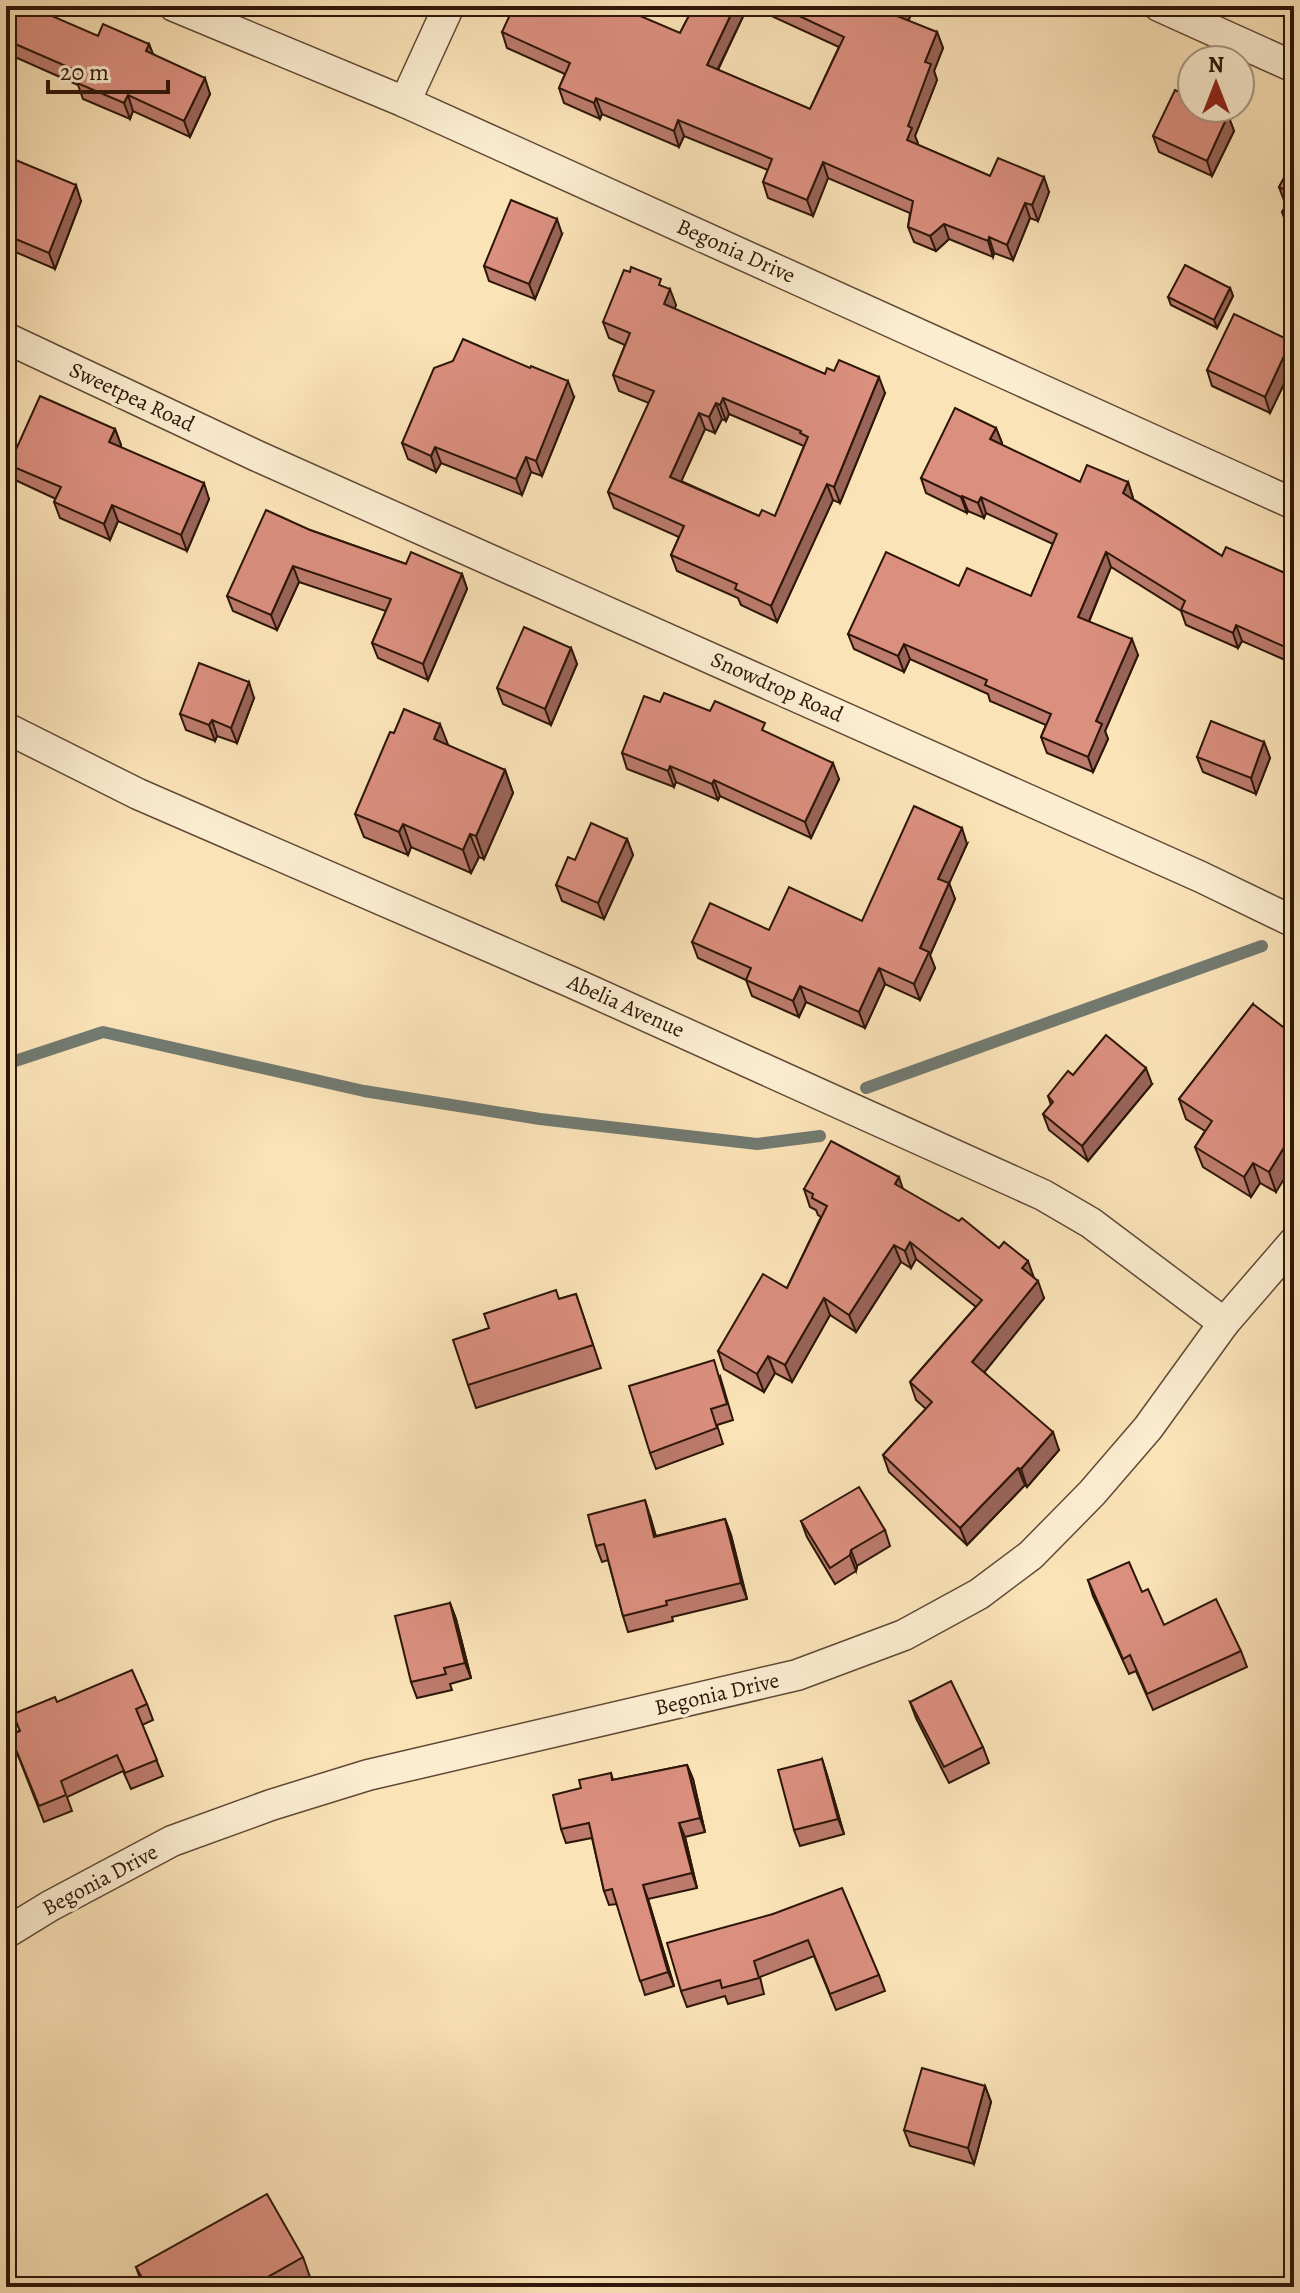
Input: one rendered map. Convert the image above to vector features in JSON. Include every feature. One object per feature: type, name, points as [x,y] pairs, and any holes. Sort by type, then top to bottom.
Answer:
[{"type":"street","name":"Begonia Drive","points":[[174,6],[405,102],[1294,504]]},
{"type":"street","points":[[405,102],[449,6]]},
{"type":"street","points":[[1159,6],[1294,67]]},
{"type":"street","name":"Sweetpea Road","points":[[6,338],[257,456]]},
{"type":"street","name":"Snowdrop Road","points":[[257,456],[1201,877],[1294,922]]},
{"type":"street","name":"Abelia Avenue","points":[[6,728],[138,794],[571,982],[1043,1195],[1091,1223],[1224,1323]]},
{"type":"street","name":"Begonia Drive","points":[[6,1933],[172,1841],[271,1805],[368,1775],[797,1675],[904,1635],[979,1594],[1031,1555],[1092,1493],[1148,1428],[1224,1323],[1294,1242]]},
{"type":"building","points":[[6,6],[29,6],[98,36],[103,24],[149,44],[146,51],[205,78],[184,121],[128,95],[124,103],[77,83],[82,73],[6,40]]},
{"type":"building","points":[[514,6],[617,6],[680,33],[694,6],[735,6],[707,65],[810,109],[844,37],[778,6],[902,6],[897,16],[937,32],[925,62],[931,64],[908,126],[912,128],[907,140],[990,176],[998,158],[1044,177],[1032,205],[1025,203],[1007,245],[944,224],[930,236],[908,227],[913,201],[823,162],[807,200],[763,182],[772,159],[678,120],[674,131],[596,98],[594,103],[559,88],[570,63],[502,32]]},
{"type":"building","points":[[1175,90],[1176,124],[1224,124],[1207,161],[1153,136]]},
{"type":"building","points":[[6,156],[76,185],[49,253],[6,235]]},
{"type":"building","points":[[1294,160],[1294,219],[1282,212],[1293,194],[1279,187]]},
{"type":"building","points":[[511,200],[557,219],[529,284],[484,266]]},
{"type":"building","points":[[1185,265],[1230,288],[1214,320],[1168,297]]},
{"type":"building","points":[[631,267],[661,279],[659,285],[670,289],[664,304],[825,374],[827,368],[834,371],[839,360],[879,377],[834,487],[827,484],[771,606],[735,589],[737,584],[671,555],[684,526],[608,492],[654,391],[613,375],[630,333],[603,322],[624,270],[630,272]],"holes":[[[723,398],[801,431],[808,437],[775,516],[762,510],[759,516],[670,477],[699,413],[709,417],[716,403],[720,405]]]},
{"type":"building","points":[[1234,314],[1291,341],[1265,397],[1207,370]]},
{"type":"building","points":[[463,339],[568,381],[536,461],[526,457],[516,479],[435,447],[431,456],[402,443],[434,368],[453,361]]},
{"type":"building","points":[[40,396],[115,429],[109,442],[204,483],[181,535],[112,505],[104,524],[54,502],[61,487],[9,465]]},
{"type":"building","points":[[955,408],[996,428],[990,439],[1080,482],[1087,465],[1128,482],[1123,493],[1222,556],[1226,547],[1294,577],[1294,651],[1236,625],[1233,633],[1181,610],[1185,601],[1106,552],[1078,617],[1132,639],[1096,721],[1102,724],[1088,757],[1041,737],[1051,714],[985,685],[987,680],[904,644],[898,656],[848,634],[886,552],[959,586],[967,568],[1031,596],[1057,534],[981,497],[978,503],[921,478]]},
{"type":"building","points":[[266,510],[310,530],[406,564],[411,552],[462,574],[423,664],[372,643],[391,599],[293,566],[271,615],[227,596]]},
{"type":"building","points":[[524,627],[571,648],[545,709],[497,688]]},
{"type":"building","points":[[199,663],[249,682],[231,728],[212,720],[209,725],[180,714]]},
{"type":"building","points":[[664,693],[710,711],[715,701],[765,723],[762,730],[833,763],[805,822],[714,780],[712,784],[670,766],[668,771],[622,753],[644,696],[660,702]]},
{"type":"building","points":[[404,709],[440,724],[434,739],[505,770],[476,836],[470,834],[463,850],[403,824],[399,832],[355,814],[390,732],[394,733]]},
{"type":"building","points":[[1211,721],[1264,742],[1251,778],[1197,757]]},
{"type":"building","points":[[914,806],[962,828],[938,879],[949,883],[920,948],[929,952],[914,984],[879,968],[859,1012],[800,986],[793,1001],[746,980],[751,968],[692,942],[710,903],[769,930],[789,887],[862,921]]},
{"type":"building","points":[[591,823],[627,839],[598,903],[556,885],[568,857],[575,860]]},
{"type":"building","points":[[1253,1004],[1291,1033],[1294,1028],[1294,1131],[1269,1172],[1253,1163],[1244,1177],[1195,1147],[1212,1121],[1179,1099]]},
{"type":"building","points":[[1106,1035],[1146,1068],[1082,1146],[1043,1114],[1053,1102],[1048,1096],[1068,1071],[1073,1075]]},
{"type":"building","points":[[831,1141],[899,1177],[895,1184],[959,1221],[962,1218],[999,1248],[1004,1242],[1028,1261],[1022,1268],[1038,1281],[972,1362],[1053,1432],[1021,1469],[1018,1468],[960,1528],[883,1455],[932,1402],[910,1382],[982,1300],[910,1242],[905,1251],[894,1245],[849,1315],[824,1298],[785,1365],[768,1356],[757,1374],[718,1351],[763,1274],[787,1288],[827,1206],[812,1198],[813,1194],[804,1189]]},
{"type":"building","points":[[556,1290],[559,1299],[576,1294],[593,1345],[468,1385],[453,1340],[489,1328],[484,1314]]},
{"type":"building","points":[[714,1360],[727,1404],[711,1409],[717,1428],[650,1453],[629,1386]]},
{"type":"building","points":[[859,1487],[885,1530],[851,1550],[850,1555],[830,1568],[801,1521]]},
{"type":"building","points":[[645,1500],[654,1537],[725,1519],[741,1583],[666,1601],[667,1605],[623,1616],[604,1544],[596,1546],[588,1515]]},
{"type":"building","points":[[1129,1562],[1142,1592],[1148,1589],[1164,1625],[1216,1599],[1241,1651],[1147,1694],[1130,1655],[1123,1659],[1088,1580]]},
{"type":"building","points":[[450,1603],[465,1663],[444,1668],[446,1674],[411,1682],[395,1616]]},
{"type":"building","points":[[132,1670],[147,1704],[136,1709],[157,1760],[125,1773],[117,1755],[61,1781],[66,1795],[39,1806],[10,1735],[20,1731],[13,1714],[55,1697],[57,1702]]},
{"type":"building","points":[[951,1681],[983,1747],[944,1767],[910,1702]]},
{"type":"building","points":[[822,1759],[838,1819],[794,1830],[778,1770]]},
{"type":"building","points":[[687,1765],[700,1818],[679,1823],[692,1873],[643,1885],[668,1972],[640,1981],[612,1889],[604,1891],[589,1823],[561,1829],[553,1795],[581,1788],[579,1780],[611,1773],[612,1780]]},
{"type":"building","points":[[842,1888],[879,1975],[830,1994],[808,1940],[754,1961],[759,1978],[722,1988],[720,1980],[681,1991],[667,1943],[773,1914]]},
{"type":"building","points":[[922,2068],[985,2086],[968,2148],[904,2130]]},
{"type":"building","points":[[267,2194],[303,2257],[250,2287],[147,2287],[136,2267]]},
{"type":"waterway","points":[[866,1088],[1262,946]]},
{"type":"waterway","points":[[6,1064],[103,1032],[364,1091],[540,1119],[757,1144],[820,1136]]}]
